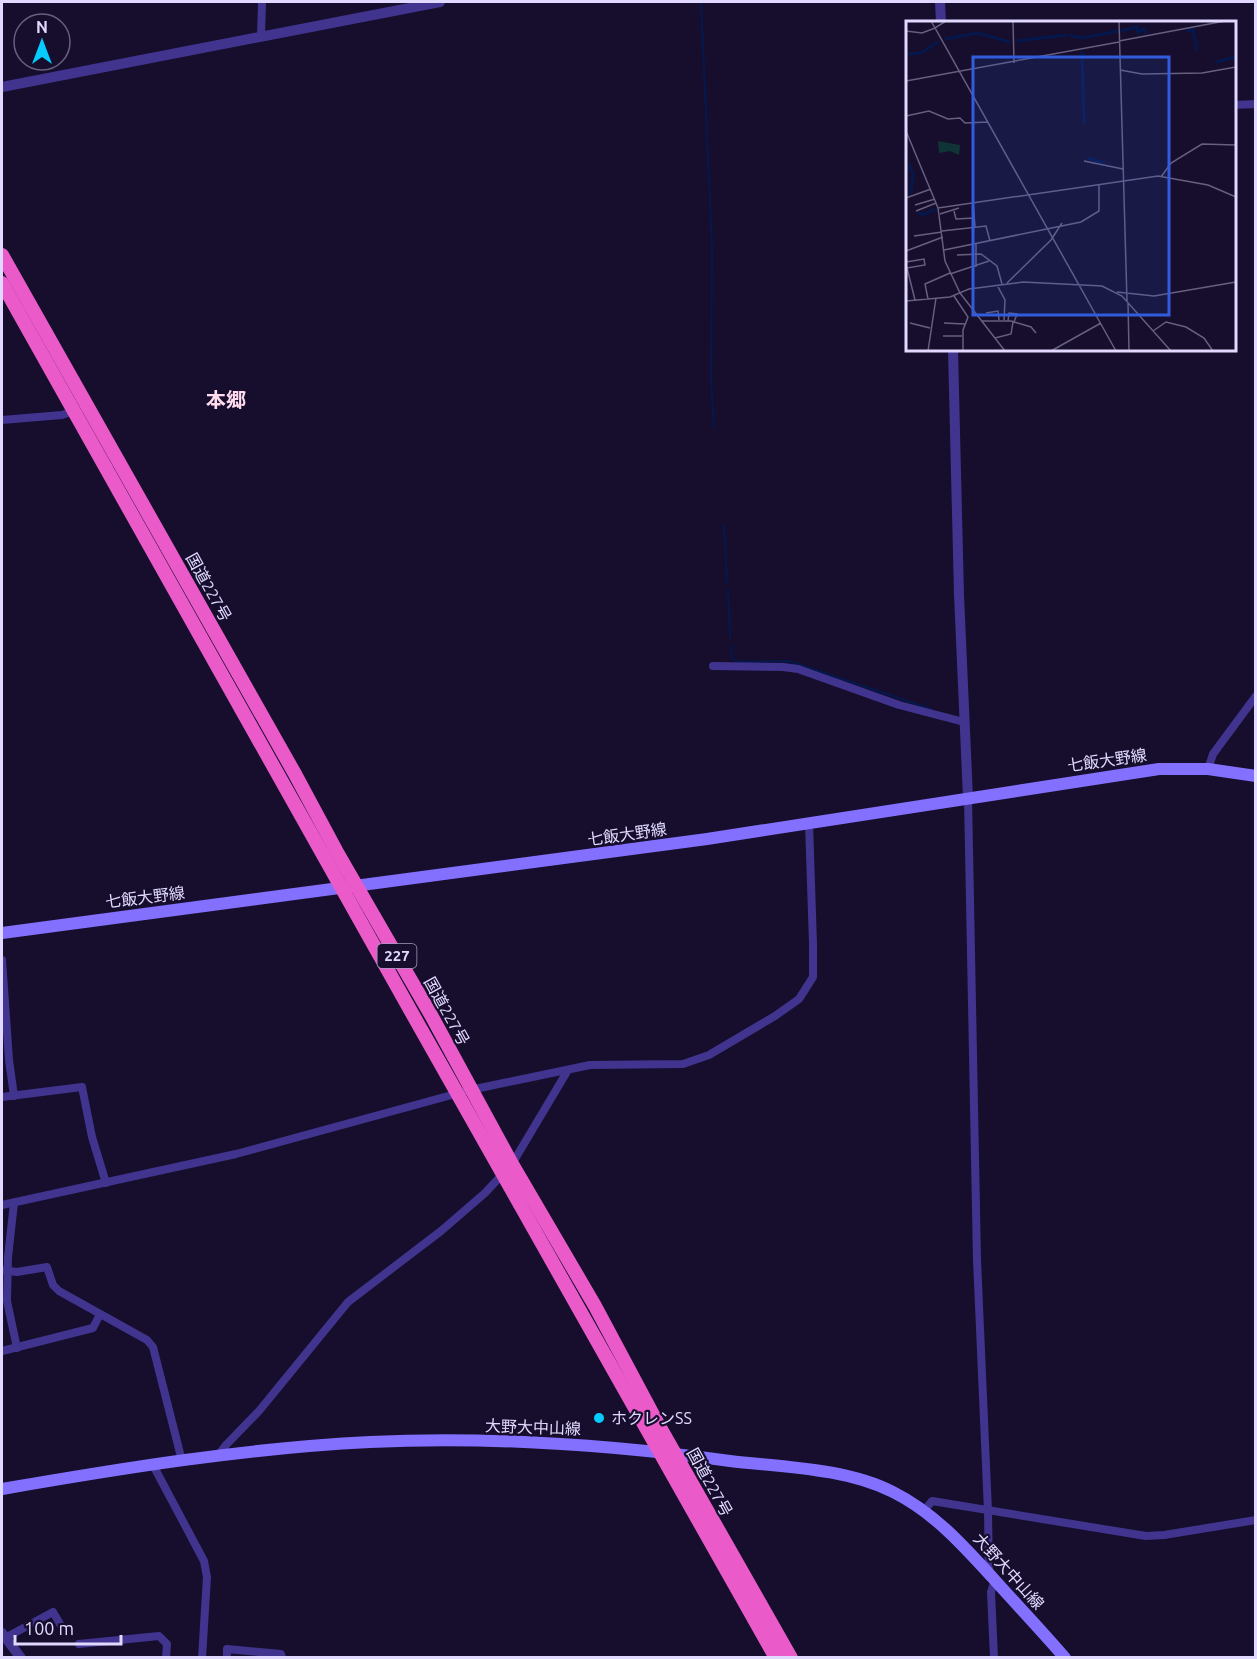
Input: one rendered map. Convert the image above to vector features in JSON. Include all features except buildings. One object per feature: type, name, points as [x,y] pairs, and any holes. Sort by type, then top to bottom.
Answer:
[{"type":"highway","name":"国道227号","points":[[2,255],[350,887]]},
{"type":"highway","name":"国道227号","points":[[2,283],[350,887],[431,1015],[502,1176],[776,1658]]},
{"type":"highway","name":"国道227号","points":[[464,1092],[512,1164],[596,1306],[658,1424],[791,1658]]},
{"type":"main road","name":"七飯大野線","points":[[2,933],[707,839],[1159,769],[1208,769],[1256,776]]},
{"type":"main road","name":"大野大中山線","points":[[2,1489],[218,1456],[318,1445],[423,1440],[510,1441],[676,1453],[855,1478],[891,1491],[924,1510],[959,1540],[1065,1658]]},
{"type":"street","points":[[261,36],[262,2]]},
{"type":"street","points":[[2,87],[440,2]]},
{"type":"street","points":[[940,2],[941,21]]},
{"type":"street","points":[[1236,105],[1256,104]]},
{"type":"street","points":[[953,351],[968,798],[977,1260],[994,1658]]},
{"type":"street","points":[[2,420],[62,415],[74,411],[92,415]]},
{"type":"street","points":[[713,666],[798,669],[898,705],[964,722]]},
{"type":"street","points":[[1208,769],[1214,754],[1256,696]]},
{"type":"street","points":[[2,1205],[236,1154],[464,1092],[590,1065],[674,1064],[693,1062],[709,1055],[776,1016],[799,999],[813,977],[809,823]]},
{"type":"street","points":[[2,960],[5,1061],[14,1096]]},
{"type":"street","points":[[218,1456],[259,1411],[348,1302],[441,1231],[502,1176],[512,1164],[568,1070]]},
{"type":"street","points":[[2,1097],[82,1087],[92,1137],[106,1183]]},
{"type":"street","points":[[14,1203],[4,1270],[7,1301],[17,1348]]},
{"type":"street","points":[[4,1270],[17,1272],[47,1267],[53,1285],[59,1291],[147,1340],[153,1347],[182,1461]]},
{"type":"street","points":[[2,1351],[93,1328],[100,1314]]},
{"type":"street","points":[[153,1465],[204,1561],[207,1577],[202,1658]]},
{"type":"street","points":[[924,1510],[932,1501],[1146,1536],[1256,1520]]},
{"type":"street","points":[[21,1658],[3,1635],[53,1612],[63,1629]]},
{"type":"street","points":[[79,1644],[159,1636],[167,1644],[166,1658]]},
{"type":"street","points":[[227,1658],[227,1648],[281,1653],[282,1658]]},
{"type":"waterway","points":[[701,2],[712,247],[711,379],[714,428]]},
{"type":"waterway","points":[[724,525],[727,582]]},
{"type":"waterway","points":[[728,589],[730,637]]},
{"type":"waterway","points":[[731,646],[732,658],[739,662],[789,661],[931,709]]},
{"type":"place","name":"ホクレンSS","points":[[599,1418]]},
{"type":"district","name":"本郷","points":[[226,400]]}]
